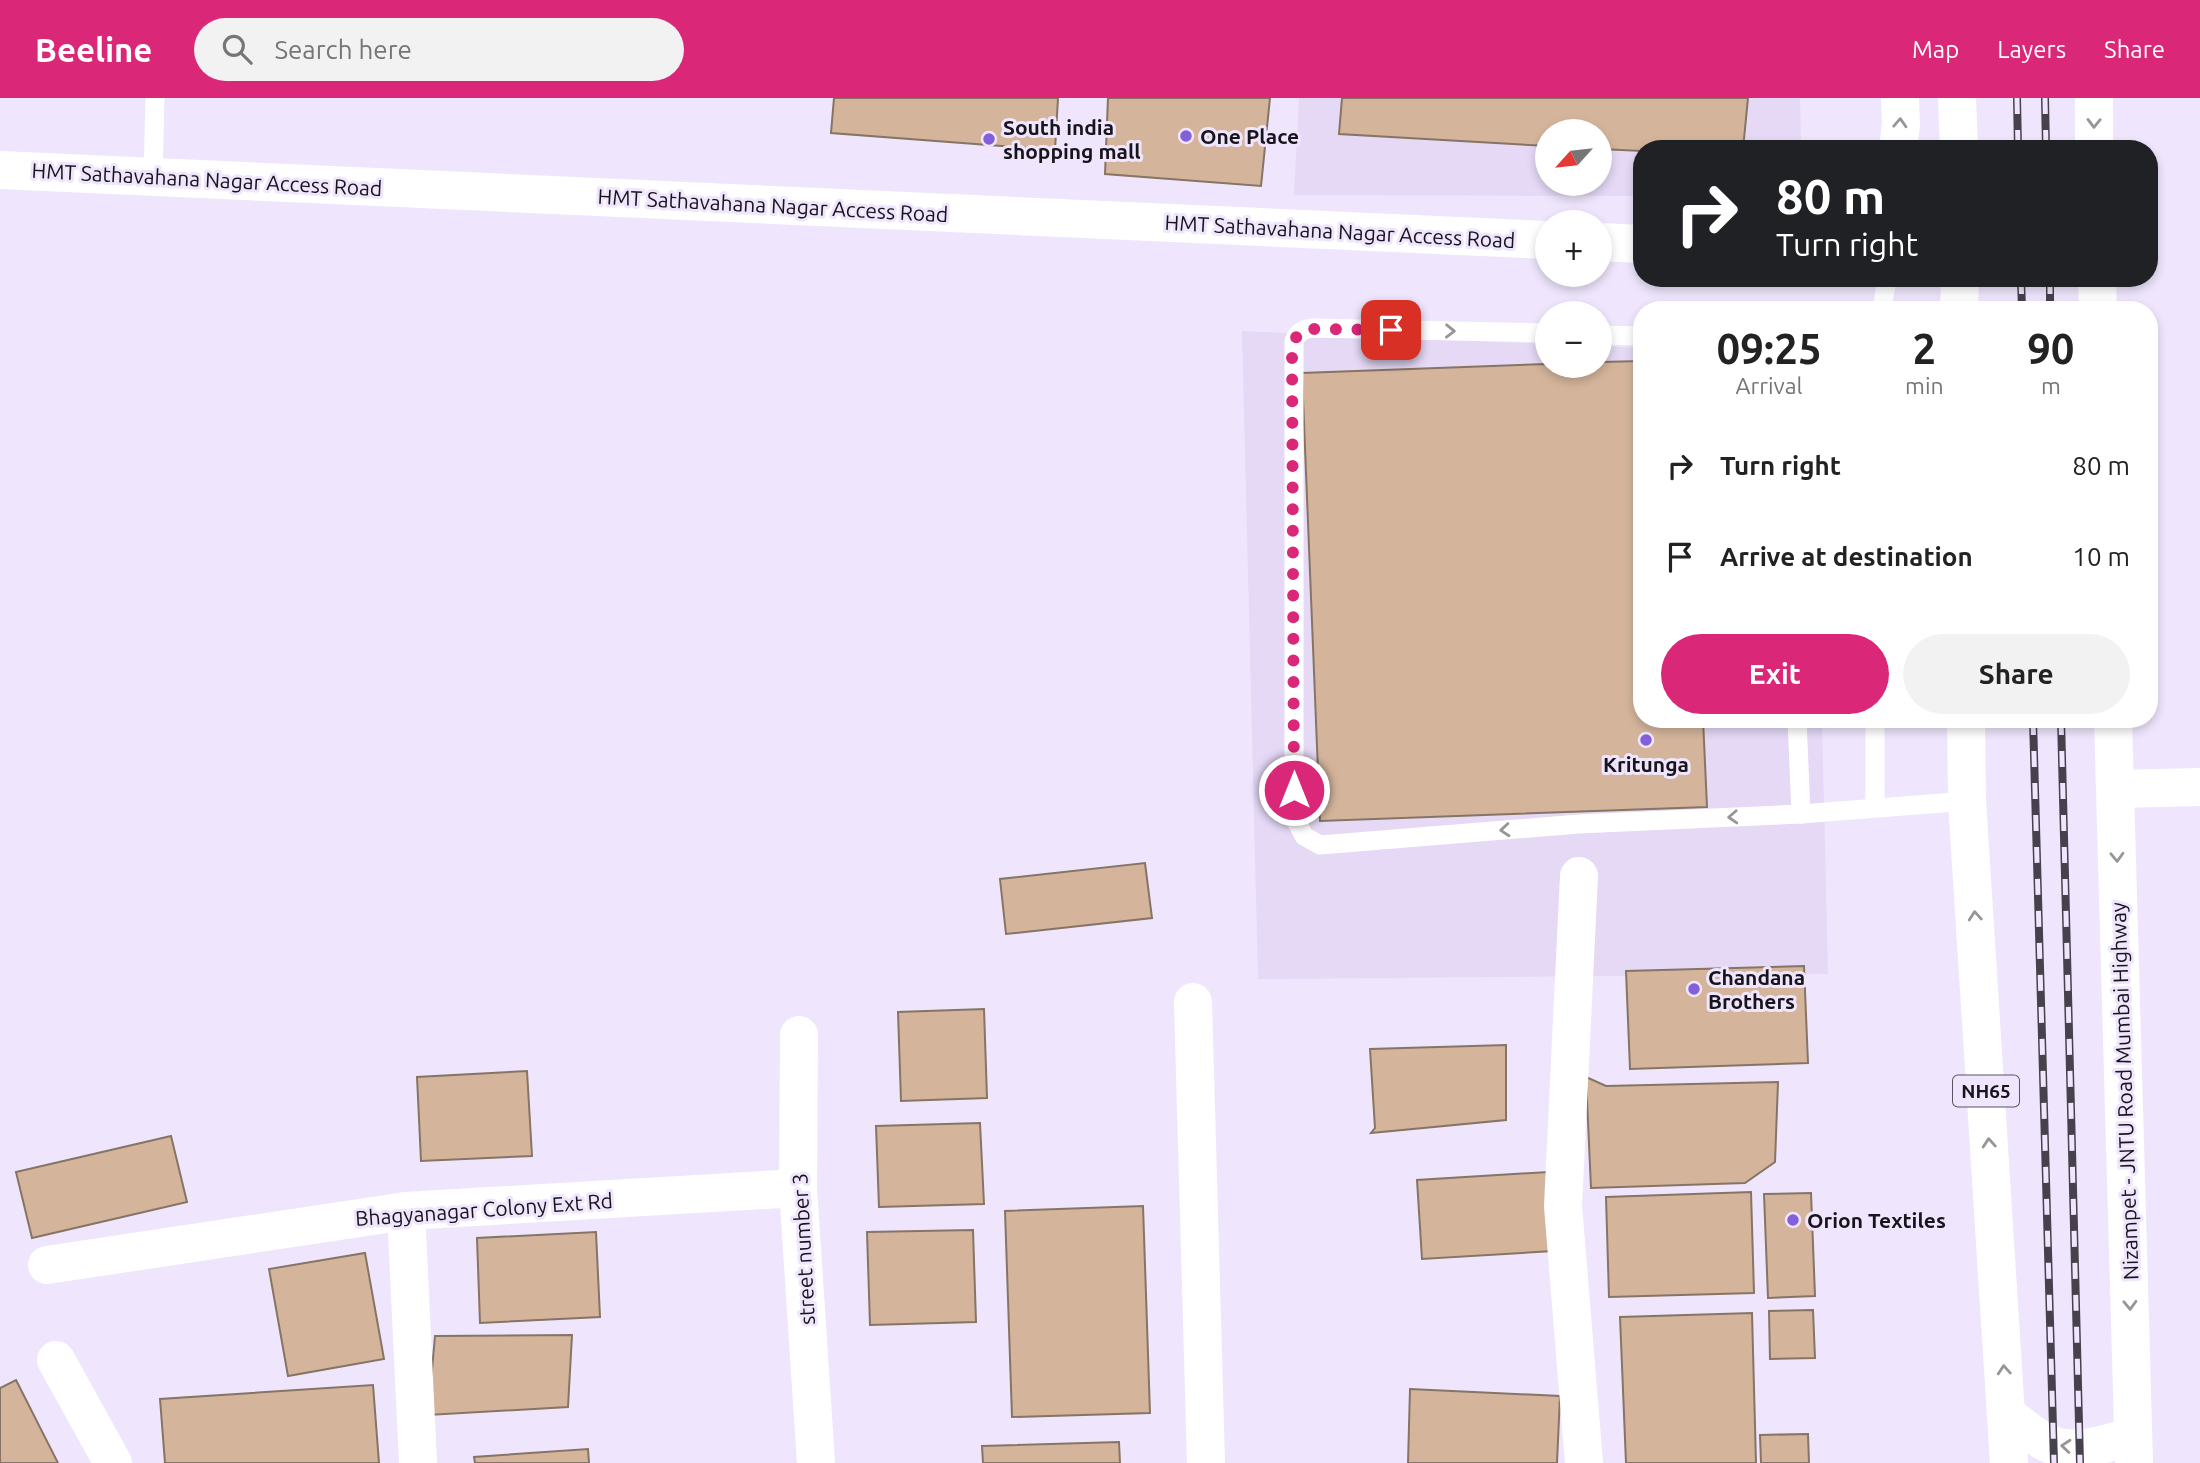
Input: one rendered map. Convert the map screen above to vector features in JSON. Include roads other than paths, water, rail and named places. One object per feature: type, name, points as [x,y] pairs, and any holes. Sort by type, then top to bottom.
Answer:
[{"type":"main road","points":[[1899,140],[1900,98]]},
{"type":"main road","points":[[1957,98],[1959,140]]},
{"type":"main road","points":[[2094,98],[2094,140]]},
{"type":"main road","name":"HMT Sathavahana Nagar Access Road","points":[[0,170],[1535,239]]},
{"type":"main road","points":[[1612,243],[1633,244]]},
{"type":"main road","name":"NH65","points":[[1965,728],[1967,801],[2008,1463]]},
{"type":"main road","name":"Nizampet - JNTU Road Mumbai Highway","points":[[2113,728],[2134,1450]]},
{"type":"main road","points":[[2116,789],[2200,787]]},
{"type":"main road","points":[[1579,876],[1563,1206],[1584,1463]]},
{"type":"main road","points":[[1193,1002],[1206,1463]]},
{"type":"main road","name":"street number 3","points":[[799,1035],[798,1188],[816,1463]]},
{"type":"main road","name":"Bhagyanagar Colony Ext Rd","points":[[47,1265],[406,1211],[798,1188]]},
{"type":"main road","points":[[406,1211],[418,1463]]},
{"type":"main road","points":[[56,1360],[113,1463]]},
{"type":"main road","points":[[2007,1415],[2049,1444],[2060,1447],[2098,1446],[2134,1450]]},
{"type":"lane","points":[[153,177],[155,98]]},
{"type":"lane","points":[[1535,333],[1313,328],[1305,329],[1294,341],[1294,817],[1304,836],[1320,845],[1579,824],[1801,814],[1967,801]]},
{"type":"lane","points":[[1612,335],[1633,335]]},
{"type":"lane","points":[[1797,728],[1801,814]]},
{"type":"lane","points":[[1875,728],[1875,807]]},
{"type":"railway","points":[[2017,98],[2018,140]]},
{"type":"railway","points":[[2045,98],[2046,140]]},
{"type":"railway","points":[[2021,287],[2022,301]]},
{"type":"railway","points":[[2050,287],[2050,301]]},
{"type":"railway","points":[[2033,728],[2054,1463]]},
{"type":"railway","points":[[2061,728],[2080,1463]]},
{"type":"place","name":"One Place","points":[[1186,136]]},
{"type":"place","name":"South india shopping mall","points":[[989,139]]},
{"type":"place","name":"Kritunga","points":[[1646,740]]},
{"type":"place","name":"Chandana Brothers","points":[[1694,989]]},
{"type":"place","name":"Orion Textiles","points":[[1793,1220]]}]
